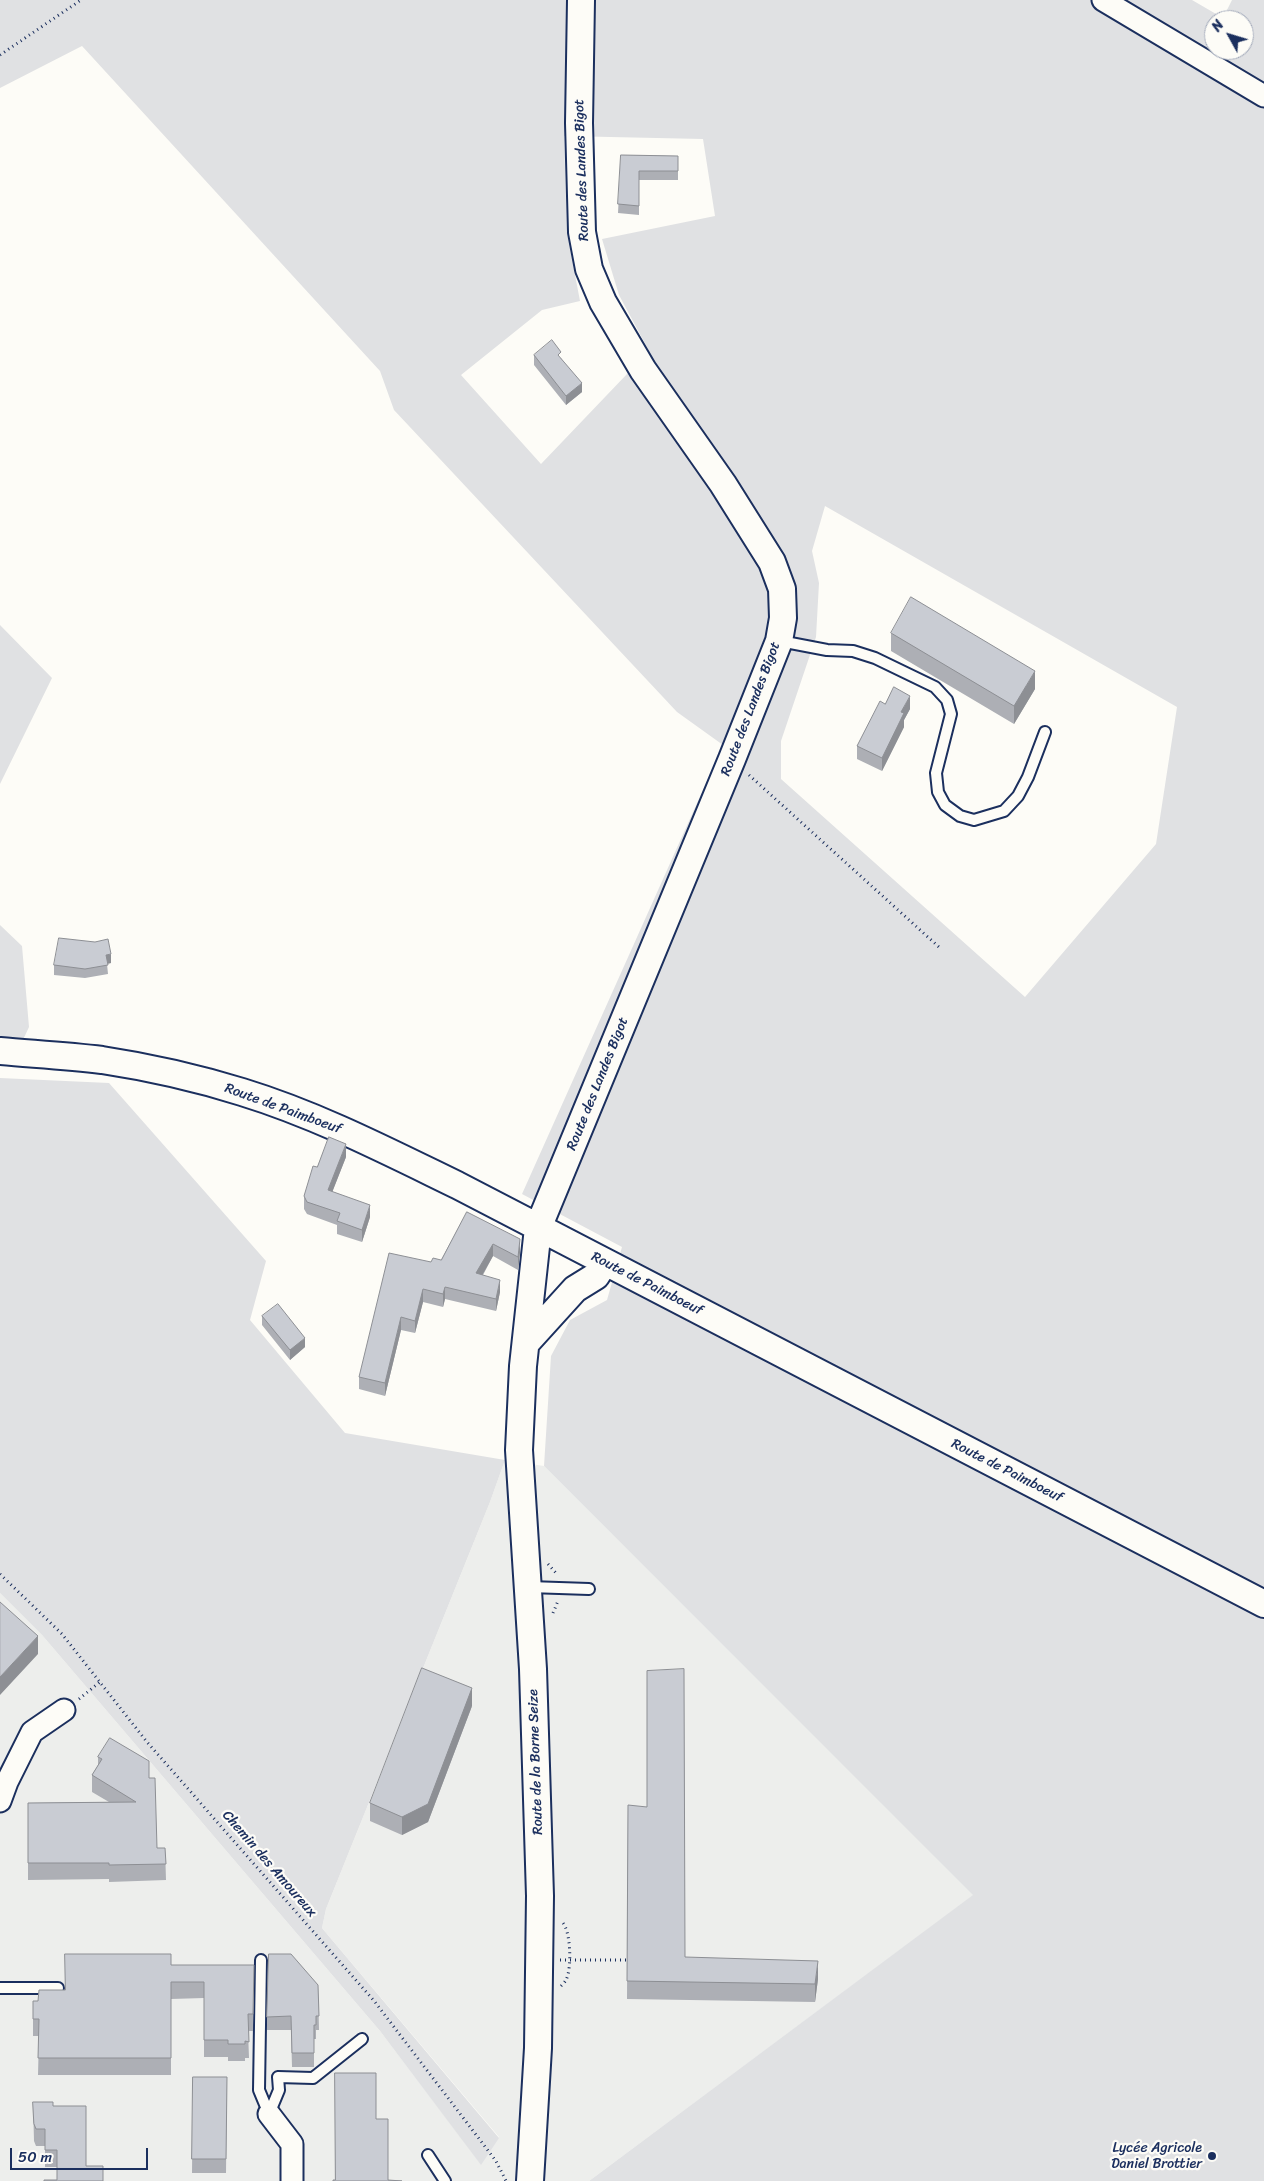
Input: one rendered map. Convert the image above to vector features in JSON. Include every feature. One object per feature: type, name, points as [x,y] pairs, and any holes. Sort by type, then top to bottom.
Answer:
[{"type":"street","name":"Route des Landes Bigot","points":[[526,1344],[538,1228],[732,759],[779,641],[783,618],[782,589],[772,562],[723,484],[643,370],[603,302],[589,269],[582,232],[578,123],[581,0]]},
{"type":"street","points":[[1103,0],[1264,96]]},
{"type":"street","name":"Route de Paimboeuf","points":[[0,1051],[102,1060],[176,1075],[241,1092],[296,1110],[352,1134],[605,1262],[1264,1604]]},
{"type":"street","points":[[526,1344],[575,1289],[596,1276],[605,1262]]},
{"type":"street","name":"Route de la Borne Seize","points":[[526,1344],[519,1450],[533,1669],[540,1896],[538,2048],[530,2181]]},
{"type":"street","points":[[0,1801],[7,1782],[32,1732],[64,1710]]},
{"type":"street","points":[[270,2114],[292,2144],[292,2181]]},
{"type":"lane","points":[[779,641],[827,650],[853,651],[876,658],[935,687],[947,700],[951,714],[936,772],[938,792],[945,805],[960,816],[974,820],[1004,811],[1018,796],[1028,777],[1045,732]]},
{"type":"lane","points":[[528,1587],[590,1589]]},
{"type":"lane","points":[[261,1960],[259,2090],[270,2114]]},
{"type":"lane","points":[[0,1988],[58,1988]]},
{"type":"lane","points":[[270,2114],[279,2090],[278,2077],[313,2078],[362,2039]]},
{"type":"lane","points":[[428,2155],[445,2181]]},
{"type":"path","points":[[0,55],[82,0]]},
{"type":"path","points":[[732,759],[940,948]]},
{"type":"path","name":"Chemin des Amoureux","points":[[0,1574],[62,1634],[147,1742],[375,2002],[496,2161],[506,2181]]},
{"type":"path","points":[[64,1710],[100,1682]]},
{"type":"path","points":[[568,1935],[569,1960]]},
{"type":"path","points":[[539,1960],[627,1960]]},
{"type":"shaded area","points":[[0,0],[1192,0],[1209,10],[1204,10],[1204,60],[1254,60],[1254,10],[1227,10],[1232,0],[1264,0],[1264,2181],[589,2181],[973,1895],[544,1466],[551,1356],[570,1320],[607,1300],[622,1247],[522,1194],[723,745],[677,712],[394,410],[380,371],[82,46],[0,88]],"holes":[[[564,136],[703,139],[715,216],[602,239],[619,295],[649,351],[541,464],[461,375],[542,310],[580,301],[567,233]],[[825,506],[1177,707],[1156,844],[1025,997],[781,779],[781,741],[816,637],[819,583],[812,551]]]},
{"type":"shaded area","points":[[0,625],[52,678],[0,784]]},
{"type":"shaded area","points":[[0,925],[22,946],[29,1027],[22,1042],[0,1042]]},
{"type":"shaded area","points":[[0,1078],[109,1083],[266,1261],[250,1320],[345,1433],[505,1460],[490,1502],[326,1909],[322,1928],[499,2138],[481,2165],[380,2031],[42,1635],[0,1593]]},
{"type":"shaded area","points":[[505,1460],[544,1466],[974,1895],[589,2181],[0,2181],[0,1593],[42,1635],[380,2031],[481,2164],[499,2137],[322,1928],[326,1909],[490,1502]]},
{"type":"building","points":[[621,155],[678,156],[678,171],[639,171],[639,206],[618,204]]},
{"type":"building","points":[[552,340],[561,352],[558,355],[582,383],[566,396],[534,355]]},
{"type":"building","points":[[911,597],[1035,671],[1014,706],[891,633]]},
{"type":"building","points":[[894,687],[910,696],[901,712],[904,713],[882,758],[857,746],[880,701],[885,704]]},
{"type":"building","points":[[59,938],[95,942],[108,939],[111,954],[106,955],[108,965],[85,969],[54,965]]},
{"type":"building","points":[[329,1137],[346,1144],[328,1190],[370,1205],[362,1230],[337,1221],[340,1213],[307,1202],[304,1196],[313,1166],[317,1167]]},
{"type":"building","points":[[467,1212],[520,1239],[518,1257],[493,1244],[476,1273],[500,1280],[496,1299],[445,1287],[443,1294],[423,1289],[415,1321],[401,1317],[385,1383],[359,1377],[389,1253],[431,1262],[433,1258],[441,1260]]},
{"type":"building","points":[[278,1304],[305,1338],[290,1350],[262,1316]]},
{"type":"building","points":[[0,1602],[38,1636],[0,1677]]},
{"type":"building","points":[[422,1668],[472,1688],[428,1804],[402,1817],[370,1803]]},
{"type":"building","points":[[684,1669],[685,1957],[818,1961],[815,1984],[627,1981],[628,1805],[647,1807],[647,1671]]},
{"type":"building","points":[[110,1738],[149,1761],[149,1778],[155,1778],[157,1848],[165,1848],[166,1864],[28,1863],[28,1803],[136,1802],[92,1775],[102,1759],[98,1757]]},
{"type":"building","points":[[65,1954],[171,1954],[171,1965],[254,1965],[253,2014],[248,2014],[249,2042],[245,2041],[245,2044],[228,2044],[228,2040],[204,2040],[204,1982],[171,1982],[171,2058],[38,2058],[39,2019],[33,2019],[33,2001],[38,2001],[39,1990],[65,1990]]},
{"type":"building","points":[[269,1954],[291,1954],[318,1985],[319,2016],[316,2016],[316,2025],[314,2025],[314,2053],[292,2053],[291,2016],[267,2017]]},
{"type":"building","points":[[335,2073],[376,2073],[376,2119],[388,2119],[388,2180],[402,2181],[333,2181],[335,2180]]},
{"type":"building","points":[[193,2077],[227,2077],[226,2159],[192,2159]]},
{"type":"building","points":[[33,2102],[53,2102],[53,2106],[86,2106],[86,2166],[103,2166],[103,2181],[44,2181],[57,2180],[57,2150],[45,2150],[45,2129],[36,2129]]},
{"type":"place","name":"Lycée Agricole Daniel Brottier","points":[[1212,2156]]}]
